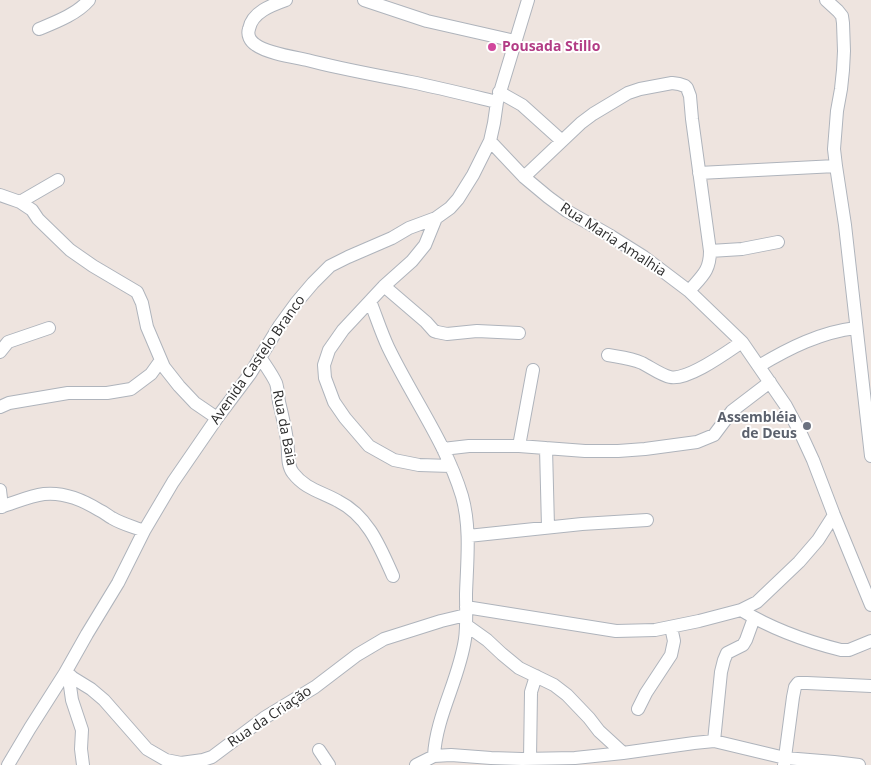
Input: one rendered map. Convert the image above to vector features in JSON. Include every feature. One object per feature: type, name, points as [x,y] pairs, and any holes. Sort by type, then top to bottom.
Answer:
[{"type":"street","points":[[39,29],[71,14],[90,0]]},
{"type":"street","points":[[286,0],[264,10],[252,21],[249,26],[248,36],[256,45],[270,51],[340,69],[498,97],[522,105],[562,141]]},
{"type":"street","points":[[364,0],[428,21],[515,41]]},
{"type":"street","name":"Avenida Castelo Branco","points":[[8,765],[30,728],[68,675],[86,634],[118,583],[144,531],[173,482],[250,374],[296,303],[330,266],[392,238],[409,228],[436,218],[450,208],[458,199],[474,175],[490,141],[498,97],[528,0]]},
{"type":"street","points":[[826,0],[842,16],[844,32],[844,70],[835,129],[836,166],[845,225],[871,456]]},
{"type":"street","points":[[524,177],[581,123],[628,93],[648,87],[672,84],[679,84],[687,88],[690,96],[710,251],[707,269],[689,291]]},
{"type":"street","name":"Rua Maria Amalhia","points":[[490,141],[524,177],[567,211],[609,234],[644,257],[689,291],[742,342],[786,406],[801,434],[871,605]]},
{"type":"street","points":[[699,173],[836,166]]},
{"type":"street","points":[[20,202],[58,180]]},
{"type":"street","points":[[0,195],[20,202],[32,210],[38,219],[70,250],[137,292],[142,303],[147,327],[164,367],[178,386],[195,403],[218,418]]},
{"type":"street","points":[[436,218],[425,245],[412,261],[384,286],[343,330],[329,350],[324,365],[325,378],[334,402],[369,446],[394,460],[419,465],[451,466]]},
{"type":"street","points":[[710,251],[752,248],[778,242]]},
{"type":"street","points":[[384,286],[434,331],[446,334],[477,331],[519,333]]},
{"type":"street","points":[[370,301],[388,346],[451,466],[462,497],[468,524],[465,640],[434,745],[434,756]]},
{"type":"street","points":[[0,352],[8,342],[49,328]]},
{"type":"street","points":[[759,366],[812,339],[845,329],[856,328]]},
{"type":"street","points":[[608,355],[639,362],[664,375],[676,377],[691,373],[742,342]]},
{"type":"street","name":"Rua da Baia","points":[[260,357],[276,383],[292,472],[308,487],[338,500],[362,519],[382,550],[393,576]]},
{"type":"street","points":[[0,407],[9,403],[68,393],[107,393],[131,389],[151,374],[161,360]]},
{"type":"street","points":[[519,446],[533,370]]},
{"type":"street","points":[[443,448],[519,446],[585,451],[618,451],[697,442],[714,435],[732,411],[770,382]]},
{"type":"street","points":[[546,448],[548,527]]},
{"type":"street","points":[[0,490],[1,507],[37,495],[61,494],[87,503],[112,519],[144,531]]},
{"type":"street","points":[[466,616],[616,631],[655,630],[741,610],[757,602],[800,562],[818,540],[834,515]]},
{"type":"street","points":[[468,536],[548,527],[647,520]]},
{"type":"street","points":[[741,610],[780,631],[841,650],[849,650],[871,641]]},
{"type":"street","points":[[466,616],[487,640],[519,668],[554,685],[567,695],[599,731],[623,754]]},
{"type":"street","name":"Rua da Criação","points":[[68,675],[104,700],[147,749],[166,760],[181,763],[192,762],[212,757],[264,718],[315,687],[384,639],[441,621],[466,616]]},
{"type":"street","points":[[714,742],[721,672],[724,660],[727,653],[743,645],[754,618]]},
{"type":"street","points":[[638,709],[646,693],[671,655],[674,641],[671,626]]},
{"type":"street","points":[[68,675],[72,700],[82,730],[81,749],[83,765]]},
{"type":"street","points":[[530,759],[531,692],[536,676]]},
{"type":"street","points":[[785,762],[793,697],[798,683],[871,686]]},
{"type":"street","points":[[416,765],[434,756],[451,755],[530,759],[575,758],[623,754],[694,743],[714,742],[785,762],[834,762],[859,765]]},
{"type":"street","points":[[319,750],[329,765]]},
{"type":"place","name":"Pousada Stillo","points":[[492,47]]},
{"type":"place","name":"Assembléia de Deus","points":[[807,426]]}]
